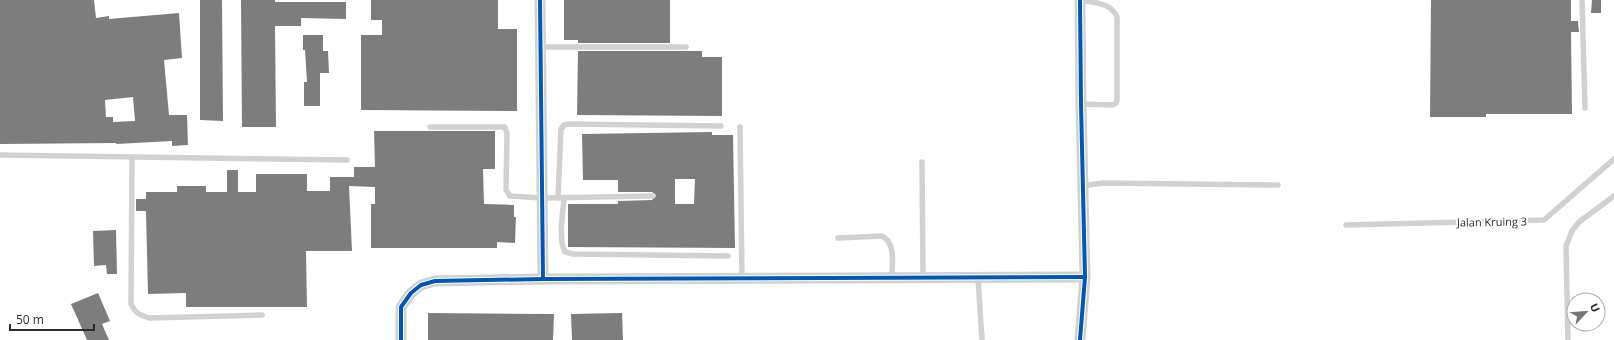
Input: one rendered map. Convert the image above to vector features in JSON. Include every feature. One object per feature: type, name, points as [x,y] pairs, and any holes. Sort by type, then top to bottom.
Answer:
[{"type":"street","points":[[540,0],[543,279]]},
{"type":"street","points":[[1080,0],[1080,104],[1085,278],[1080,340]]},
{"type":"street","points":[[401,340],[401,307],[411,293],[421,285],[435,281],[742,278],[1085,278]]},
{"type":"lane","points":[[1080,0],[1108,6],[1115,12],[1117,17],[1116,103],[1113,105],[1080,104]]},
{"type":"lane","points":[[1582,0],[1585,108]]},
{"type":"lane","points":[[540,47],[686,47]]},
{"type":"lane","points":[[721,126],[564,125],[561,129],[562,247],[565,252],[573,254],[728,256]]},
{"type":"lane","points":[[430,127],[503,126],[506,128],[506,190],[508,194],[516,197],[561,198],[652,196]]},
{"type":"lane","points":[[740,127],[742,278]]},
{"type":"lane","points":[[0,155],[347,160]]},
{"type":"lane","points":[[132,158],[131,304],[134,310],[139,315],[149,318],[262,315]]},
{"type":"lane","name":"Jalan Kruing 3","points":[[1346,225],[1544,220],[1614,159]]},
{"type":"lane","points":[[922,162],[923,278]]},
{"type":"lane","points":[[1083,186],[1102,183],[1278,185]]},
{"type":"lane","points":[[1568,340],[1566,246],[1572,232],[1579,222],[1614,196]]},
{"type":"lane","points":[[838,238],[882,236],[887,238],[891,244],[892,278]]},
{"type":"lane","points":[[978,278],[982,340]]},
{"type":"building","points":[[0,0],[94,0],[96,18],[109,16],[109,19],[179,13],[182,58],[164,60],[169,115],[187,115],[188,145],[172,146],[172,141],[116,144],[0,144]],"holes":[[[133,97],[135,121],[113,122],[113,117],[106,117],[105,100]]]},
{"type":"building","points":[[200,0],[222,0],[223,121],[200,120]]},
{"type":"building","points":[[241,0],[275,0],[275,2],[346,2],[346,19],[301,18],[301,26],[275,26],[276,127],[242,127]]},
{"type":"building","points":[[371,0],[498,0],[498,29],[517,29],[517,111],[361,110],[361,35],[382,35],[382,20],[371,20]]},
{"type":"building","points":[[564,0],[670,0],[670,43],[578,43],[578,40],[564,40]]},
{"type":"building","points":[[1431,0],[1571,0],[1571,21],[1578,21],[1579,32],[1571,32],[1572,114],[1486,114],[1486,117],[1430,117]]},
{"type":"building","points":[[1592,0],[1601,0],[1601,13],[1591,13]]},
{"type":"building","points":[[303,35],[323,35],[323,51],[328,51],[329,73],[320,73],[320,106],[304,106],[304,82],[307,82],[305,50],[303,50]]},
{"type":"building","points":[[578,51],[702,51],[702,57],[722,57],[722,116],[577,115]]},
{"type":"building","points":[[374,131],[495,131],[495,169],[483,169],[484,204],[514,205],[514,217],[516,217],[515,243],[497,242],[497,248],[371,248],[371,204],[375,204],[375,187],[349,186],[352,251],[306,251],[307,307],[186,307],[186,293],[148,294],[146,211],[136,211],[136,199],[146,199],[146,192],[177,192],[177,186],[206,186],[206,192],[227,192],[227,170],[238,170],[238,192],[256,192],[256,174],[307,174],[307,191],[330,191],[330,177],[354,177],[354,167],[375,167]]},
{"type":"building","points":[[712,132],[712,135],[733,135],[735,248],[568,247],[568,204],[618,204],[618,201],[652,200],[656,196],[652,192],[618,192],[618,180],[583,180],[582,134]],"holes":[[[675,179],[695,179],[694,204],[675,204]]]},
{"type":"building","points":[[116,230],[117,274],[107,274],[106,265],[94,266],[93,231]]},
{"type":"building","points":[[98,293],[110,321],[102,324],[109,340],[87,340],[71,304]]},
{"type":"building","points":[[428,313],[554,314],[553,340],[428,340]]},
{"type":"building","points":[[622,313],[623,340],[572,340],[571,314]]},
{"type":"cycle path","points":[[540,0],[543,279]]},
{"type":"cycle path","points":[[1080,0],[1085,277],[1080,340]]},
{"type":"cycle path","points":[[401,340],[401,307],[411,293],[421,285],[435,281],[543,279],[1085,277]]}]
